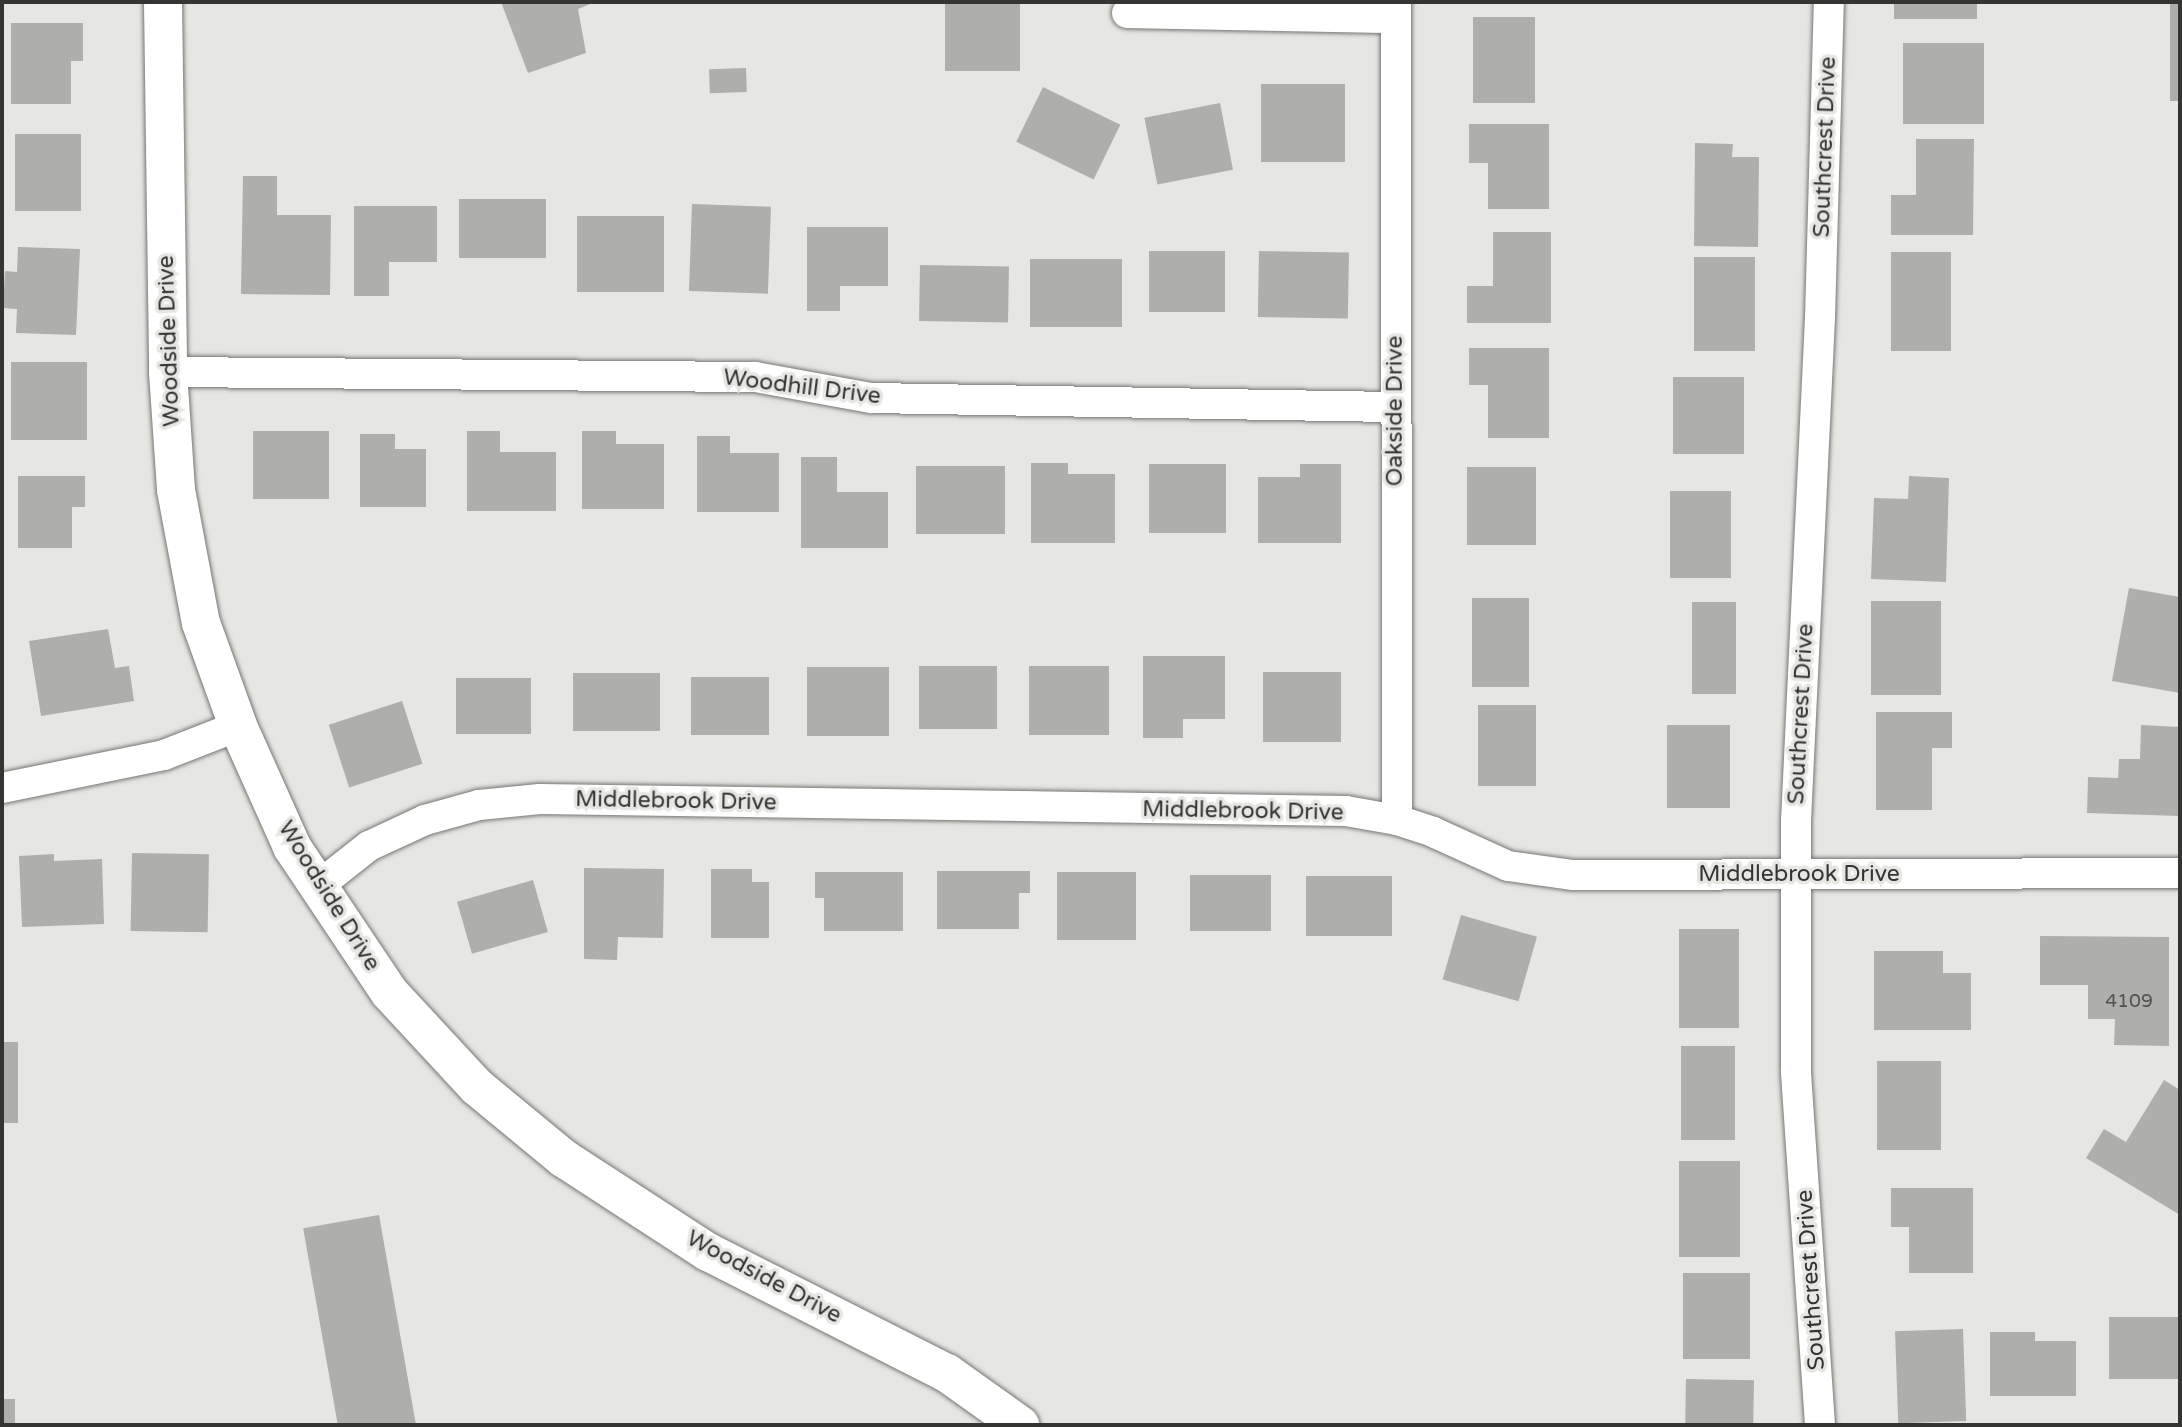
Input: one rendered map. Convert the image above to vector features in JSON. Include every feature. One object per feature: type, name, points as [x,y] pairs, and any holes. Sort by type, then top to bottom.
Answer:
[{"type":"street","name":"Woodside Drive","points":[[163,2],[168,372],[176,490],[201,623],[238,726],[292,847],[389,992],[477,1087],[563,1158],[708,1252],[947,1373],[1020,1425]]},
{"type":"street","name":"Southcrest Drive","points":[[1821,1425],[1796,1071],[1797,875],[1829,2]]},
{"type":"street","points":[[1127,13],[1396,10]]},
{"type":"street","name":"Oakside Drive","points":[[1396,10],[1394,407],[1397,820]]},
{"type":"street","name":"Woodhill Drive","points":[[168,372],[754,377],[870,398],[1394,407]]},
{"type":"street","points":[[2,789],[164,755],[238,726]]},
{"type":"street","name":"Middlebrook Drive","points":[[317,887],[369,846],[425,820],[479,805],[540,799],[1346,811],[1397,820],[1508,866],[1573,875],[2180,873]]},
{"type":"building","points":[[501,2],[595,2],[578,9],[586,53],[528,73]]},
{"type":"building","points":[[945,2],[1020,2],[1020,71],[945,71]]},
{"type":"building","points":[[1894,2],[1977,2],[1977,19],[1894,19]]},
{"type":"building","points":[[2170,2],[2180,2],[2180,101],[2170,101]]},
{"type":"building","points":[[1473,17],[1535,17],[1535,103],[1473,103]]},
{"type":"building","points":[[11,23],[83,23],[83,61],[71,61],[71,104],[11,104]]},
{"type":"building","points":[[1903,43],[1984,43],[1984,124],[1903,124]]},
{"type":"building","points":[[746,68],[747,92],[710,93],[709,69]]},
{"type":"building","points":[[1261,84],[1345,84],[1345,162],[1261,162]]},
{"type":"building","points":[[1043,87],[1120,125],[1094,180],[1016,142]]},
{"type":"building","points":[[1220,103],[1233,170],[1157,184],[1144,118]]},
{"type":"building","points":[[1469,124],[1549,124],[1549,209],[1488,209],[1488,163],[1469,163]]},
{"type":"building","points":[[15,134],[81,134],[81,211],[15,211]]},
{"type":"building","points":[[1916,139],[1974,139],[1973,235],[1891,235],[1891,195],[1916,195]]},
{"type":"building","points":[[1695,143],[1733,144],[1732,157],[1759,157],[1758,247],[1694,246]]},
{"type":"building","points":[[243,176],[277,176],[277,215],[331,215],[330,295],[241,294]]},
{"type":"building","points":[[459,199],[546,199],[546,258],[459,258]]},
{"type":"building","points":[[692,204],[771,207],[768,294],[689,291]]},
{"type":"building","points":[[354,206],[437,206],[437,262],[389,262],[389,296],[354,296]]},
{"type":"building","points":[[577,216],[664,216],[664,292],[577,292]]},
{"type":"building","points":[[807,227],[888,227],[888,286],[840,286],[840,311],[807,311]]},
{"type":"building","points":[[1493,232],[1551,232],[1551,323],[1467,323],[1467,286],[1493,286]]},
{"type":"building","points":[[18,247],[80,249],[76,335],[16,333],[17,309],[3,308],[5,271],[17,272]]},
{"type":"building","points":[[1149,251],[1225,251],[1225,312],[1149,312]]},
{"type":"building","points":[[1259,251],[1349,253],[1348,319],[1258,317]]},
{"type":"building","points":[[1891,252],[1951,252],[1951,351],[1891,351]]},
{"type":"building","points":[[1694,257],[1755,257],[1755,351],[1694,351]]},
{"type":"building","points":[[1030,259],[1122,259],[1122,327],[1030,327]]},
{"type":"building","points":[[920,265],[1009,267],[1008,323],[919,321]]},
{"type":"building","points":[[1469,348],[1549,348],[1549,438],[1488,438],[1488,385],[1469,385]]},
{"type":"building","points":[[11,362],[87,362],[87,440],[11,440]]},
{"type":"building","points":[[1673,377],[1744,377],[1744,454],[1673,454]]},
{"type":"building","points":[[253,431],[329,431],[329,499],[253,499]]},
{"type":"building","points":[[467,431],[500,431],[500,452],[556,452],[556,511],[467,511]]},
{"type":"building","points":[[582,431],[616,431],[616,444],[664,444],[664,509],[582,509]]},
{"type":"building","points":[[360,434],[395,434],[395,449],[426,449],[426,507],[360,507]]},
{"type":"building","points":[[697,436],[730,436],[730,453],[779,453],[779,512],[697,512]]},
{"type":"building","points":[[801,457],[837,457],[837,492],[888,492],[888,548],[801,548]]},
{"type":"building","points":[[1031,463],[1068,463],[1068,474],[1115,474],[1115,543],[1031,543]]},
{"type":"building","points":[[1149,464],[1226,464],[1226,533],[1149,533]]},
{"type":"building","points":[[1300,464],[1341,464],[1341,543],[1258,543],[1258,477],[1300,477]]},
{"type":"building","points":[[916,466],[1005,466],[1005,534],[916,534]]},
{"type":"building","points":[[1467,467],[1536,467],[1536,545],[1467,545]]},
{"type":"building","points":[[18,476],[85,476],[85,507],[72,507],[72,548],[18,548]]},
{"type":"building","points":[[1909,476],[1949,478],[1946,582],[1871,579],[1874,498],[1908,499]]},
{"type":"building","points":[[1670,491],[1731,491],[1731,578],[1670,578]]},
{"type":"building","points":[[2129,588],[2180,597],[2180,693],[2112,681]]},
{"type":"building","points":[[1472,598],[1529,598],[1529,687],[1472,687]]},
{"type":"building","points":[[1871,601],[1941,601],[1941,695],[1871,695]]},
{"type":"building","points":[[1692,602],[1736,602],[1736,694],[1692,694]]},
{"type":"building","points":[[108,629],[115,668],[129,666],[134,701],[41,716],[29,641]]},
{"type":"building","points":[[1143,656],[1225,656],[1225,719],[1183,719],[1183,738],[1143,738]]},
{"type":"building","points":[[919,666],[997,666],[997,729],[919,729]]},
{"type":"building","points":[[1029,666],[1109,666],[1109,735],[1029,735]]},
{"type":"building","points":[[807,667],[889,667],[889,736],[807,736]]},
{"type":"building","points":[[1263,672],[1341,672],[1341,742],[1263,742]]},
{"type":"building","points":[[573,673],[660,673],[660,731],[573,731]]},
{"type":"building","points":[[691,677],[769,677],[769,735],[691,735]]},
{"type":"building","points":[[456,678],[531,678],[531,734],[456,734]]},
{"type":"building","points":[[402,701],[422,764],[349,788],[329,725]]},
{"type":"building","points":[[1478,705],[1536,705],[1536,786],[1478,786]]},
{"type":"building","points":[[1876,712],[1952,712],[1952,748],[1932,748],[1932,810],[1876,810]]},
{"type":"building","points":[[1667,725],[1730,725],[1730,808],[1667,808]]},
{"type":"building","points":[[2141,725],[2180,727],[2180,816],[2087,813],[2088,777],[2118,778],[2119,759],[2140,759]]},
{"type":"building","points":[[132,853],[209,854],[208,932],[131,931]]},
{"type":"building","points":[[54,854],[54,861],[102,859],[104,924],[22,927],[19,856]]},
{"type":"building","points":[[584,868],[664,869],[663,938],[618,937],[617,960],[584,959]]},
{"type":"building","points":[[711,869],[752,869],[752,882],[769,882],[769,938],[711,938]]},
{"type":"building","points":[[937,871],[1030,871],[1030,893],[1019,893],[1019,929],[937,929]]},
{"type":"building","points":[[815,872],[903,872],[903,931],[824,931],[824,898],[815,898]]},
{"type":"building","points":[[1057,872],[1136,872],[1136,940],[1057,940]]},
{"type":"building","points":[[1190,875],[1271,875],[1271,931],[1190,931]]},
{"type":"building","points":[[1306,876],[1392,876],[1392,936],[1306,936]]},
{"type":"building","points":[[533,880],[548,932],[472,954],[457,902]]},
{"type":"building","points":[[1461,915],[1537,937],[1518,1001],[1443,979]]},
{"type":"building","points":[[1679,929],[1739,929],[1739,1028],[1679,1028]]},
{"type":"building","points":[[2040,936],[2169,937],[2169,1046],[2114,1045],[2115,1019],[2088,1019],[2088,985],[2040,985]]},
{"type":"building","points":[[1874,951],[1943,951],[1943,973],[1971,973],[1971,1030],[1874,1030]]},
{"type":"building","points":[[2,1042],[18,1042],[18,1123],[2,1123]]},
{"type":"building","points":[[1681,1046],[1735,1046],[1735,1140],[1681,1140]]},
{"type":"building","points":[[1877,1061],[1941,1061],[1941,1150],[1877,1150]]},
{"type":"building","points":[[2164,1080],[2180,1090],[2180,1215],[2086,1158],[2104,1129],[2126,1142]]},
{"type":"building","points":[[1679,1161],[1740,1161],[1740,1257],[1679,1257]]},
{"type":"building","points":[[1891,1188],[1973,1188],[1973,1273],[1909,1273],[1909,1227],[1891,1227]]},
{"type":"building","points":[[379,1215],[416,1425],[338,1425],[303,1228]]},
{"type":"building","points":[[1683,1273],[1750,1273],[1750,1359],[1683,1359]]},
{"type":"building","points":[[2109,1317],[2180,1317],[2180,1379],[2109,1379]]},
{"type":"building","points":[[1963,1329],[1966,1421],[1898,1423],[1895,1331]]},
{"type":"building","points":[[1990,1332],[2035,1332],[2035,1341],[2076,1341],[2076,1396],[1990,1396]]},
{"type":"building","points":[[1686,1379],[1754,1380],[1753,1425],[1685,1425]]},
{"type":"building","points":[[2,1399],[15,1399],[15,1425],[2,1425]]}]
